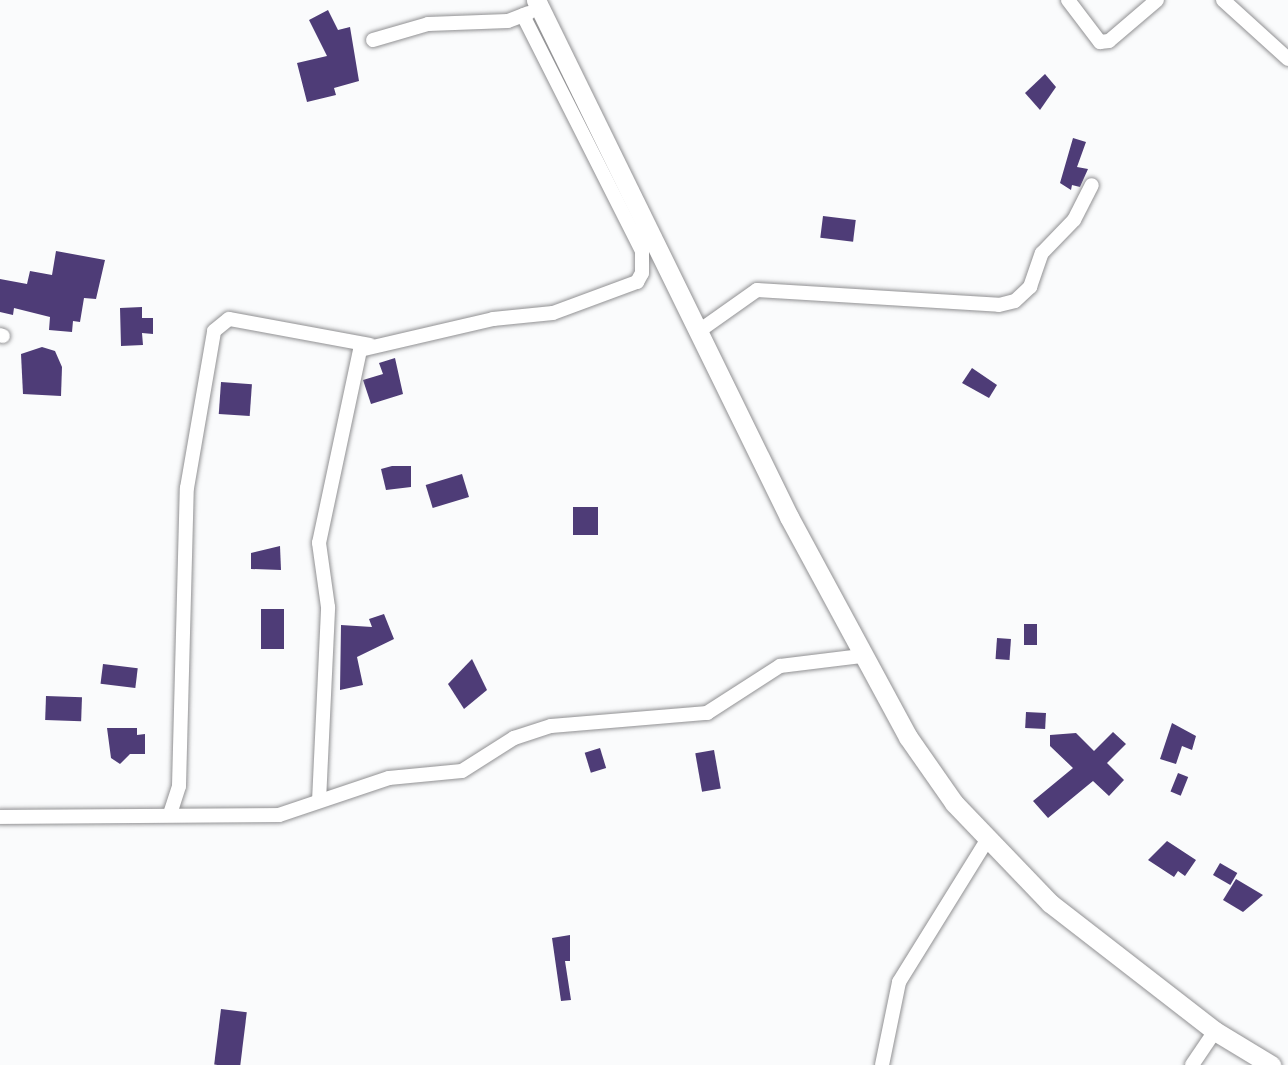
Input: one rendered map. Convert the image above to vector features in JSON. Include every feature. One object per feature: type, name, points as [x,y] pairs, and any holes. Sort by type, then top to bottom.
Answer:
[{"type":"main road","points":[[533,8],[699,331],[860,656],[908,737],[987,840],[1050,903],[1215,1031],[1271,1065]]},
{"type":"street","points":[[1068,0],[1100,42],[1109,41],[1157,0]]},
{"type":"street","points":[[1223,0],[1288,59]]},
{"type":"street","points":[[170,814],[179,786],[187,488],[214,331],[229,319],[370,345],[494,318],[553,313],[637,282],[642,273],[642,251],[533,8],[508,21],[428,24],[373,40]]},
{"type":"street","points":[[699,331],[757,290],[1015,301],[1030,287],[1042,253],[1074,220],[1091,185]]},
{"type":"street","points":[[319,801],[328,607],[319,543],[333,495],[355,358],[370,345]]},
{"type":"street","points":[[0,817],[71,820],[170,814],[253,818],[319,801],[389,778],[462,771],[514,738],[551,726],[707,713],[780,666],[860,656]]},
{"type":"street","points":[[882,1065],[899,982],[987,840]]},
{"type":"street","points":[[1192,1065],[1215,1031]]},
{"type":"building","points":[[328,10],[338,30],[350,27],[359,81],[334,88],[336,95],[307,102],[297,63],[327,56],[309,20]]},
{"type":"building","points":[[1045,74],[1056,87],[1040,110],[1025,93]]},
{"type":"building","points":[[1073,138],[1086,142],[1077,167],[1088,169],[1080,187],[1072,185],[1071,190],[1060,183]]},
{"type":"building","points":[[823,216],[856,220],[853,242],[820,238]]},
{"type":"building","points":[[56,251],[105,260],[96,299],[84,298],[80,322],[73,321],[72,332],[49,330],[50,317],[14,308],[13,315],[0,312],[0,279],[27,284],[30,271],[52,275]]},
{"type":"building","points":[[142,307],[142,318],[153,318],[153,334],[142,333],[143,345],[121,346],[120,308]]},
{"type":"building","points":[[42,347],[55,351],[62,367],[61,396],[23,394],[21,354]]},
{"type":"building","points":[[395,358],[403,394],[371,404],[363,380],[383,374],[379,363]]},
{"type":"building","points":[[972,368],[997,385],[989,398],[962,383]]},
{"type":"building","points":[[221,382],[252,384],[250,416],[219,414]]},
{"type":"building","points":[[411,466],[411,487],[386,490],[381,469]]},
{"type":"building","points":[[462,474],[469,497],[433,508],[426,485]]},
{"type":"building","points":[[573,507],[598,507],[598,535],[573,535]]},
{"type":"building","points":[[280,546],[281,570],[251,569],[251,553]]},
{"type":"building","points":[[261,609],[284,609],[284,649],[261,649]]},
{"type":"building","points":[[384,614],[394,639],[357,657],[363,685],[340,690],[341,625],[372,627],[369,619]]},
{"type":"building","points":[[1024,624],[1037,624],[1037,645],[1024,645]]},
{"type":"building","points":[[997,638],[1011,639],[1010,660],[996,659]]},
{"type":"building","points":[[472,659],[487,690],[464,709],[448,684]]},
{"type":"building","points":[[103,664],[138,668],[135,688],[101,684]]},
{"type":"building","points":[[46,696],[82,697],[81,721],[45,720]]},
{"type":"building","points":[[1026,712],[1046,713],[1045,729],[1025,728]]},
{"type":"building","points":[[1172,723],[1196,736],[1192,750],[1182,746],[1176,764],[1160,759]]},
{"type":"building","points":[[107,728],[137,728],[137,735],[145,734],[145,754],[130,754],[120,764],[111,758]]},
{"type":"building","points":[[1113,732],[1126,744],[1107,763],[1124,780],[1109,796],[1093,781],[1048,818],[1033,801],[1073,768],[1050,746],[1050,735],[1076,733],[1094,751]]},
{"type":"building","points":[[600,748],[606,768],[591,773],[585,753]]},
{"type":"building","points":[[714,750],[721,788],[702,792],[695,753]]},
{"type":"building","points":[[1178,773],[1188,777],[1181,796],[1171,792]]},
{"type":"building","points":[[1167,841],[1196,860],[1185,876],[1178,871],[1174,877],[1148,860]]},
{"type":"building","points":[[1220,863],[1237,873],[1230,885],[1213,875]]},
{"type":"building","points":[[1236,879],[1263,895],[1243,912],[1223,900]]},
{"type":"building","points":[[570,935],[570,961],[565,961],[571,1000],[561,1001],[552,938]]},
{"type":"building","points":[[221,1009],[247,1012],[240,1065],[214,1065]]}]
